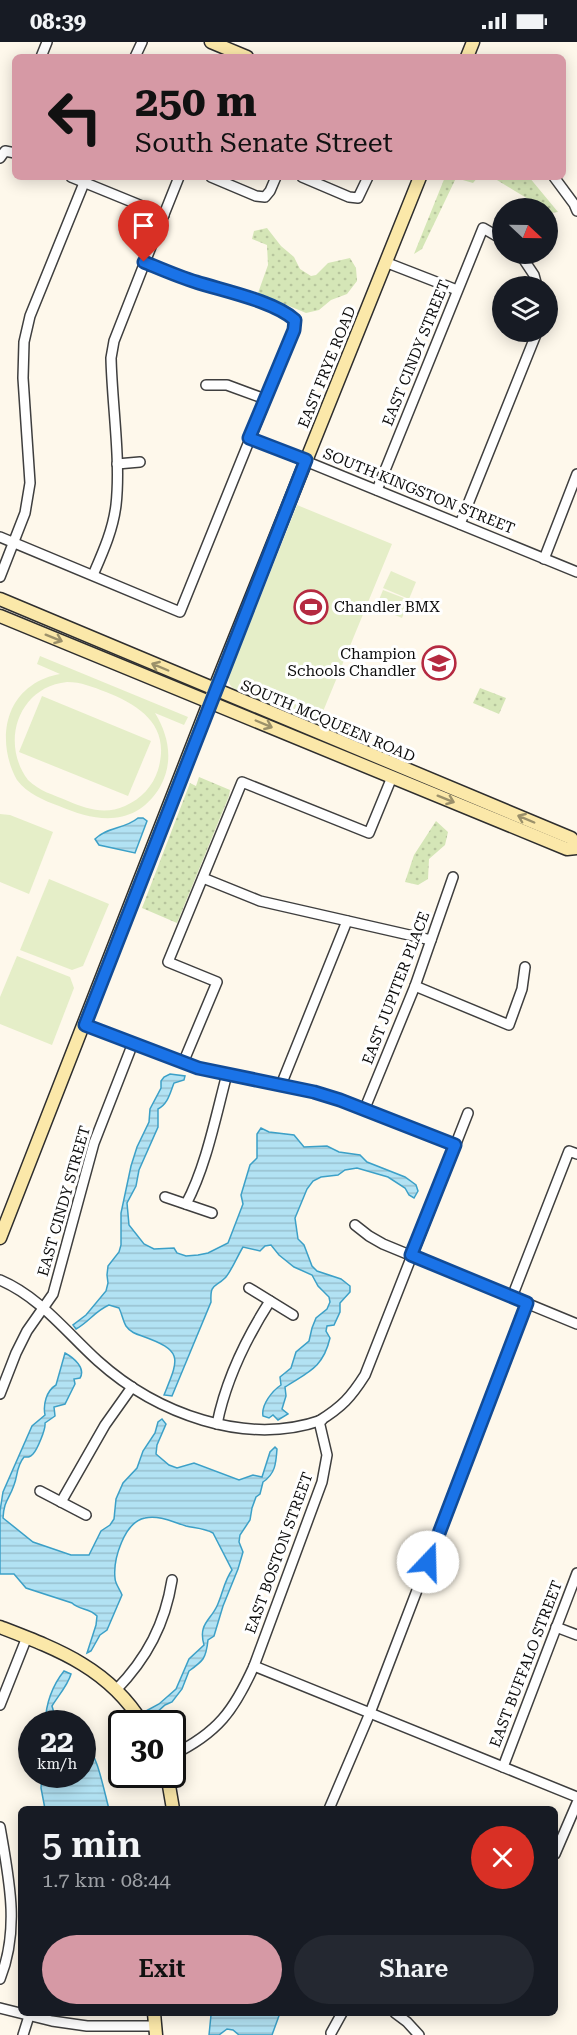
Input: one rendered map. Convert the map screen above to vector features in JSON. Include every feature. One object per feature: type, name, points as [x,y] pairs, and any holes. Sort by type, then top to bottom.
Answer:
[{"type":"street","points":[[211,42],[240,54]]},
{"type":"street","points":[[78,180],[164,215]]},
{"type":"street","points":[[93,575],[109,537],[116,507],[117,464],[111,358],[114,341],[179,180]]},
{"type":"street","points":[[218,180],[256,196],[265,197],[275,180]]},
{"type":"street","points":[[309,180],[349,197],[358,198],[367,180]]},
{"type":"street","name":"EAST FRYE ROAD","points":[[0,1238],[212,696],[419,180]]},
{"type":"street","points":[[556,180],[577,211]]},
{"type":"street","points":[[0,577],[25,513],[30,483],[23,378],[24,342],[30,316],[84,183]]},
{"type":"street","name":"EAST CINDY STREET","points":[[377,490],[483,228],[492,233]]},
{"type":"street","points":[[0,537],[180,612],[294,330],[295,320],[288,314],[242,296],[193,281],[144,262]]},
{"type":"street","points":[[385,262],[457,290]]},
{"type":"street","points":[[460,524],[533,342]]},
{"type":"street","points":[[206,385],[227,385],[265,399]]},
{"type":"street","name":"SOUTH KINGSTON STREET","points":[[249,438],[577,572]]},
{"type":"street","points":[[117,464],[140,462]]},
{"type":"street","points":[[544,558],[577,474]]},
{"type":"street","name":"SOUTH MCQUEEN ROAD","points":[[0,599],[212,696],[394,772],[567,849],[577,846]]},
{"type":"street","name":"SOUTH MCQUEEN ROAD","points":[[0,616],[212,696]]},
{"type":"street","points":[[183,1063],[217,982],[168,962],[242,782],[369,833],[394,772]]},
{"type":"street","name":"EAST JUPITER PLACE","points":[[365,1108],[416,986],[453,877]]},
{"type":"street","points":[[203,878],[260,901],[431,940]]},
{"type":"street","points":[[281,1085],[347,921]]},
{"type":"street","points":[[416,986],[509,1025],[522,989],[525,968]]},
{"type":"street","points":[[85,1025],[183,1063],[314,1092],[365,1108],[455,1145]]},
{"type":"street","name":"EAST CINDY STREET","points":[[0,1394],[27,1331],[53,1294],[80,1187],[94,1143],[133,1043]]},
{"type":"street","points":[[186,1204],[206,1150],[227,1074]]},
{"type":"street","points":[[0,1280],[28,1294],[97,1360],[132,1387],[171,1409],[217,1424],[259,1429],[283,1430],[322,1420],[336,1411],[365,1375],[468,1113]]},
{"type":"street","points":[[512,1297],[569,1150],[577,1154]]},
{"type":"street","points":[[165,1197],[212,1213]]},
{"type":"street","points":[[355,1225],[369,1236],[411,1255],[577,1324]]},
{"type":"street","points":[[249,1288],[293,1315]]},
{"type":"street","points":[[217,1424],[231,1371],[270,1301]]},
{"type":"street","points":[[329,1806],[370,1713],[527,1303]]},
{"type":"street","points":[[60,1502],[105,1425],[132,1387]]},
{"type":"street","name":"EAST BOSTON STREET","points":[[186,1747],[221,1723],[234,1706],[254,1666],[322,1482],[327,1455],[319,1421],[322,1420]]},
{"type":"street","points":[[40,1491],[86,1515]]},
{"type":"street","name":"EAST BUFFALO STREET","points":[[503,1767],[577,1573]]},
{"type":"street","points":[[117,1690],[143,1659],[155,1640],[169,1600],[172,1580]]},
{"type":"street","points":[[0,1627],[70,1656],[89,1667],[117,1690],[132,1710]]},
{"type":"street","points":[[556,1627],[577,1635]]},
{"type":"street","points":[[0,1705],[27,1637]]},
{"type":"street","points":[[254,1666],[577,1797]]},
{"type":"street","points":[[169,1788],[172,1806]]},
{"type":"street","points":[[558,1847],[577,1803]]},
{"type":"street","points":[[0,1827],[12,1899],[9,1952],[0,1979]]},
{"type":"street","points":[[0,2008],[18,2013]]},
{"type":"street","points":[[23,2035],[29,2016],[87,2026],[155,2025]]},
{"type":"street","points":[[331,2033],[340,2016]]},
{"type":"street","points":[[399,2016],[419,2035]]},
{"type":"green space","points":[[444,180],[455,180],[422,249],[414,254]]},
{"type":"green space","points":[[497,180],[531,180],[546,198],[527,198]]},
{"type":"green space","points":[[267,228],[281,246],[294,257],[300,269],[311,276],[316,275],[328,263],[350,258],[356,268],[357,281],[347,294],[331,300],[319,310],[306,313],[258,293],[268,265],[267,245],[252,239],[254,231]]},
{"type":"green space","name":"Chandler BMX","points":[[297,505],[392,544],[317,726],[238,691],[230,685],[229,680]]},
{"type":"green space","points":[[391,571],[416,582],[409,599],[383,588]]},
{"type":"green space","points":[[383,590],[409,600],[402,618],[376,607]]},
{"type":"green space","points":[[40,656],[188,717],[184,725],[155,713],[164,731],[168,749],[167,768],[160,787],[139,810],[114,818],[87,816],[42,799],[31,793],[17,780],[11,768],[6,743],[9,717],[21,695],[31,686],[45,678],[60,674],[37,664]],"holes":[[[67,682],[96,688],[131,704],[150,720],[156,730],[161,755],[156,776],[141,796],[125,806],[103,810],[75,804],[37,787],[28,780],[20,765],[15,750],[15,734],[26,705],[36,694],[50,686]]]},
{"type":"green space","points":[[480,688],[506,698],[499,714],[473,703]]},
{"type":"green space","points":[[42,696],[151,741],[128,796],[19,752]]},
{"type":"green space","points":[[199,777],[230,790],[177,923],[142,908],[190,783],[196,786]]},
{"type":"green space","points":[[0,814],[10,815],[53,832],[29,894],[0,882]]},
{"type":"green space","points":[[436,821],[448,832],[445,845],[429,859],[428,879],[418,885],[405,882],[414,855]]},
{"type":"green space","points":[[49,879],[109,904],[83,966],[72,970],[20,950]]},
{"type":"green space","points":[[17,956],[70,977],[74,988],[52,1045],[0,1024],[0,997]]},
{"type":"water","points":[[138,818],[147,821],[135,853],[99,845],[95,839],[105,832]]},
{"type":"water","points":[[170,1074],[185,1076],[184,1080],[174,1083],[166,1101],[158,1109],[158,1127],[139,1170],[136,1186],[127,1203],[129,1225],[144,1244],[154,1249],[174,1248],[177,1253],[186,1256],[208,1253],[228,1243],[243,1204],[241,1195],[250,1165],[257,1158],[257,1134],[261,1128],[269,1132],[294,1135],[304,1147],[327,1146],[339,1152],[360,1155],[367,1162],[405,1177],[416,1185],[418,1191],[414,1198],[405,1188],[388,1177],[357,1168],[345,1170],[338,1175],[321,1177],[313,1181],[307,1189],[295,1218],[298,1239],[304,1245],[312,1266],[317,1271],[341,1279],[350,1286],[350,1292],[340,1303],[340,1312],[334,1325],[327,1326],[326,1331],[330,1338],[319,1363],[308,1373],[285,1387],[286,1396],[282,1409],[288,1414],[278,1420],[273,1415],[269,1418],[263,1416],[265,1403],[281,1385],[280,1377],[291,1368],[296,1352],[309,1341],[316,1318],[327,1309],[330,1302],[329,1297],[318,1286],[312,1275],[294,1267],[271,1245],[265,1246],[260,1251],[243,1247],[227,1275],[212,1289],[211,1302],[172,1396],[164,1395],[175,1364],[171,1352],[156,1341],[129,1330],[119,1308],[109,1305],[76,1329],[73,1325],[86,1315],[106,1291],[108,1266],[119,1252],[121,1245],[121,1213],[131,1166],[149,1122],[150,1109],[161,1088],[161,1081]]},
{"type":"water","points":[[65,1353],[80,1367],[80,1378],[74,1379],[75,1384],[65,1404],[54,1407],[55,1416],[45,1423],[35,1452],[21,1461],[3,1518],[33,1542],[71,1555],[89,1555],[101,1531],[110,1525],[114,1519],[116,1499],[123,1483],[137,1468],[143,1451],[155,1433],[158,1422],[162,1419],[166,1424],[157,1445],[156,1454],[169,1465],[177,1468],[194,1463],[239,1480],[253,1475],[262,1477],[270,1452],[275,1447],[277,1449],[274,1468],[263,1482],[260,1494],[256,1497],[252,1508],[250,1520],[240,1535],[239,1542],[243,1552],[214,1636],[208,1640],[203,1659],[189,1671],[182,1689],[172,1702],[159,1710],[148,1710],[159,1704],[176,1689],[189,1659],[204,1645],[204,1627],[217,1606],[232,1570],[213,1533],[155,1517],[138,1521],[126,1534],[118,1552],[115,1580],[122,1595],[107,1630],[100,1635],[91,1651],[87,1653],[96,1625],[97,1616],[94,1613],[26,1588],[14,1574],[0,1574],[0,1511],[3,1492],[32,1426],[45,1415],[46,1398],[56,1385]]},
{"type":"water","points":[[64,1671],[71,1674],[52,1706],[53,1710],[47,1710],[50,1696]]},
{"type":"water","points":[[96,1763],[108,1806],[44,1806],[41,1788],[96,1788]]},
{"type":"water","points":[[211,2016],[279,2016],[272,2035],[239,2035],[227,2029],[219,2035],[209,2035]]},
{"type":"place","name":"Chandler BMX","points":[[311,607]]},
{"type":"place","name":"Champion Schools Chandler","points":[[439,663]]},
{"type":"route","points":[[144,262],[193,281],[242,296],[288,314],[295,320],[294,330],[249,438],[306,460],[220,674],[85,1025],[198,1068],[314,1092],[365,1108],[455,1145],[411,1255],[527,1303],[428,1562]]}]
